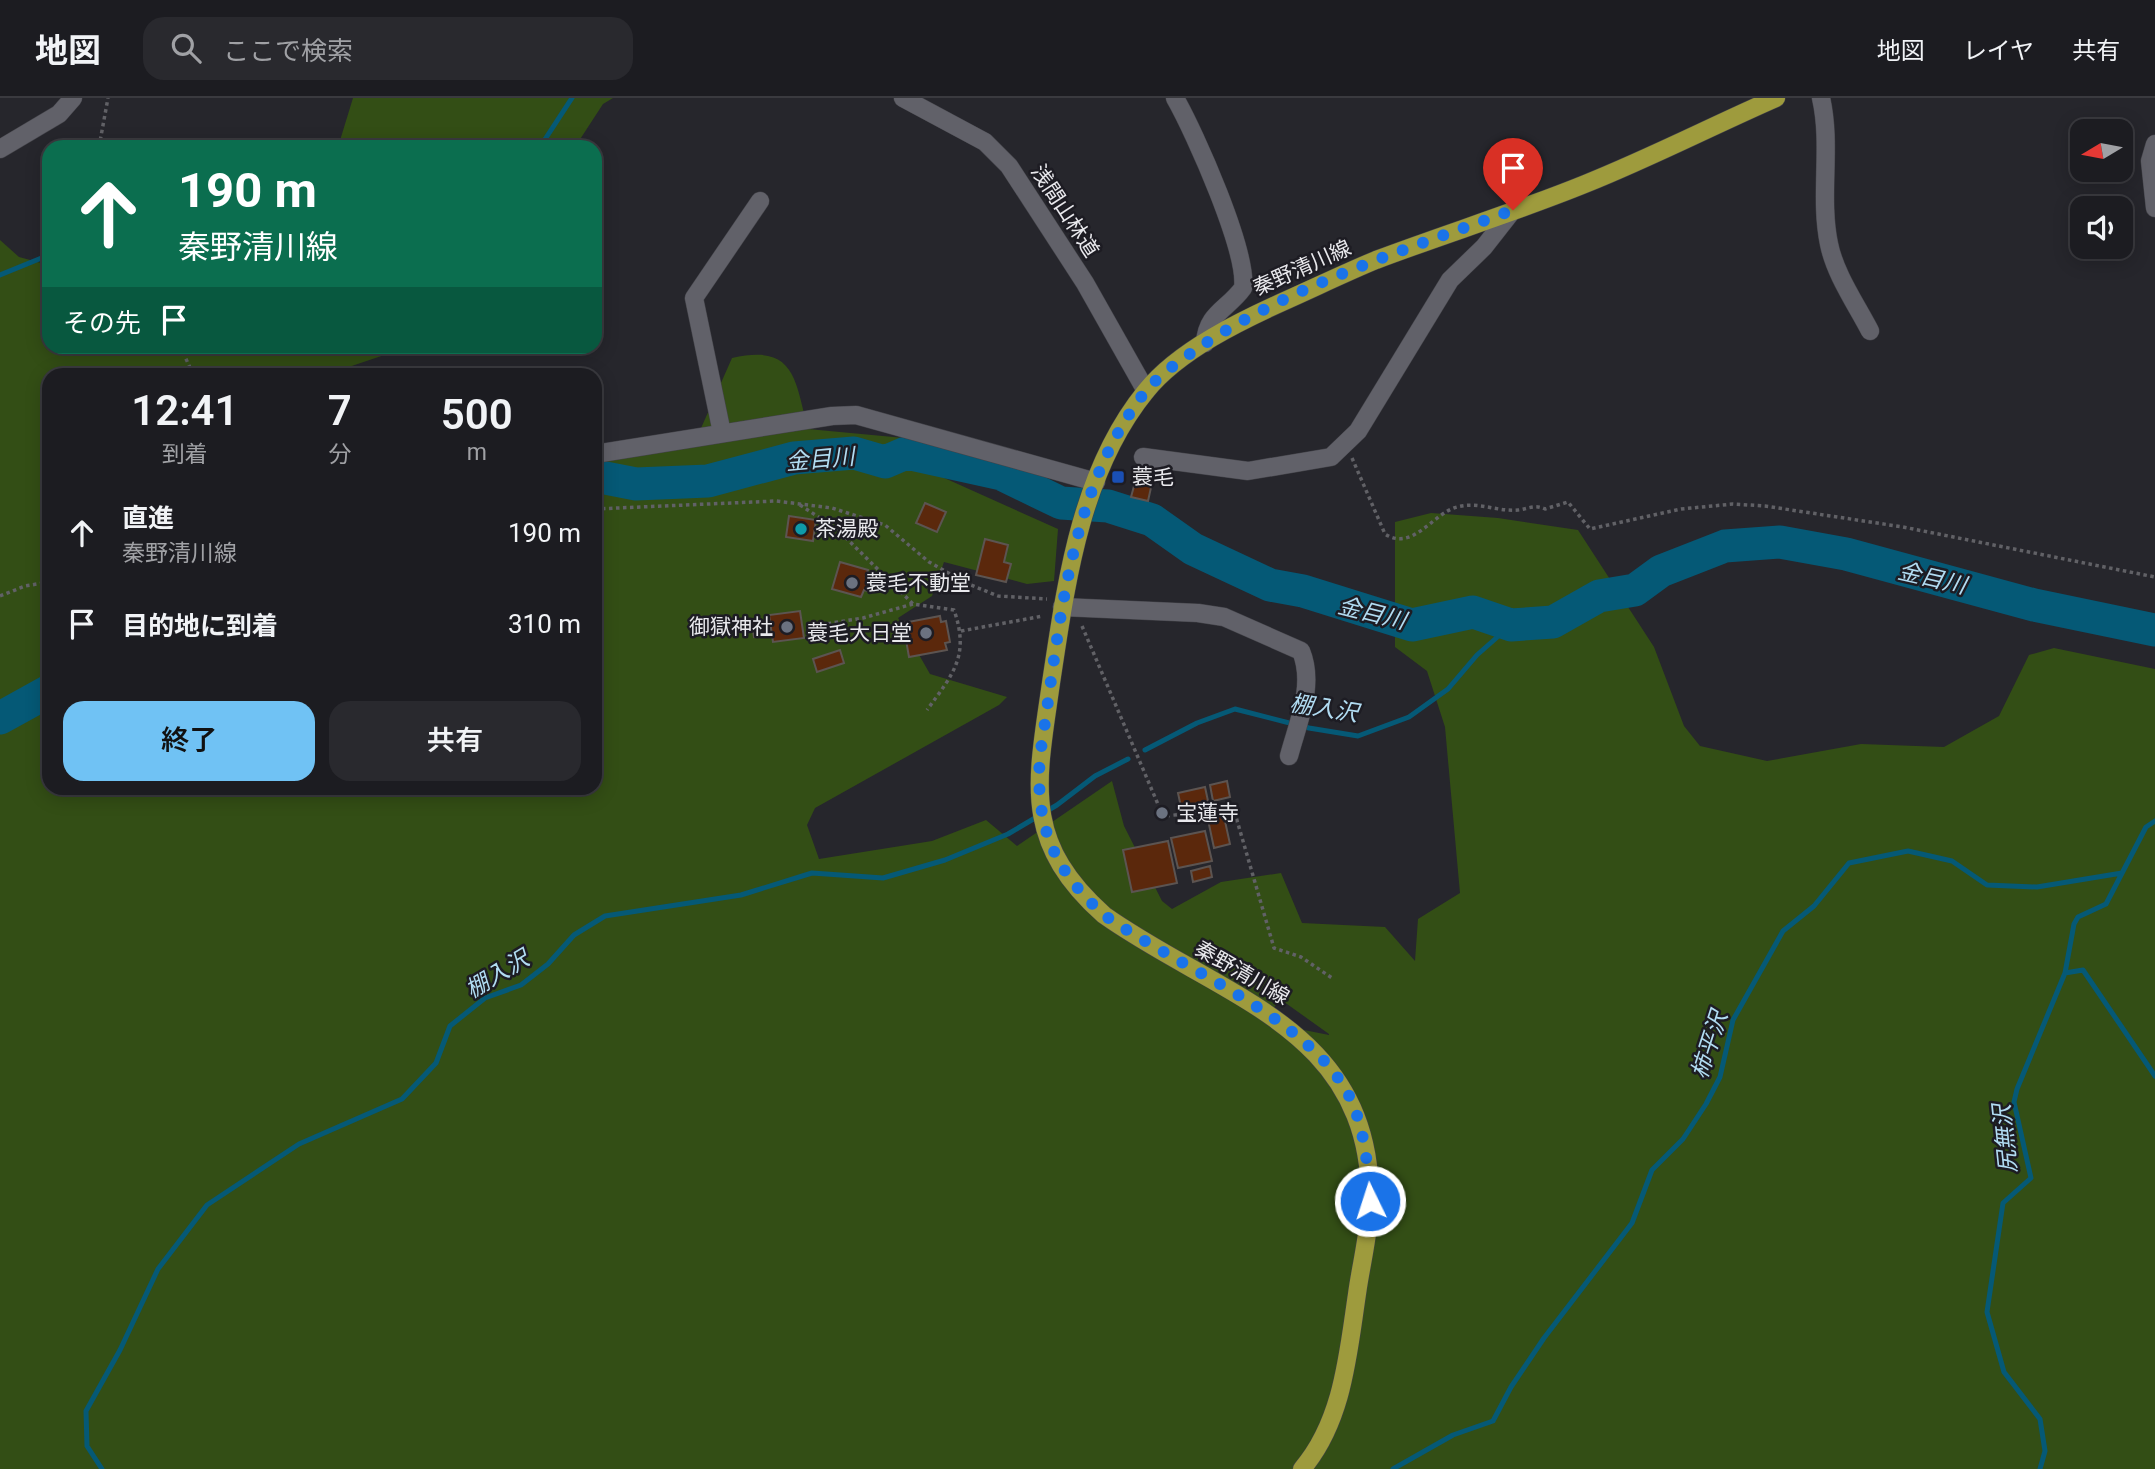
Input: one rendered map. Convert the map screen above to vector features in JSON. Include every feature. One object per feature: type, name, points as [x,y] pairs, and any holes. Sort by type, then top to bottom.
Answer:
[{"type":"main road","name":"秦野清川線","points":[[1303,1469],[1318,1451],[1345,1377],[1370,1201],[1362,1130],[1351,1100],[1316,1050],[1288,1027],[1104,915],[1079,893],[1064,873],[1044,830],[1040,804],[1040,755],[1062,606],[1079,532],[1094,488],[1110,449],[1146,391],[1174,365],[1247,318],[1373,262],[1583,185],[1684,142],[1776,98]]},
{"type":"street","points":[[0,149],[59,114],[73,98]]},
{"type":"street","name":"浅間山林道","points":[[904,98],[985,142],[1009,166],[1085,283],[1146,391]]},
{"type":"street","points":[[1175,98],[1203,155],[1242,265],[1243,288],[1211,320],[1206,328],[1205,343]]},
{"type":"street","points":[[1821,98],[1828,166],[1829,244],[1840,274],[1870,331]]},
{"type":"street","points":[[2155,144],[2150,161],[2155,208]]},
{"type":"street","points":[[722,433],[694,298],[760,201]]},
{"type":"street","points":[[1143,457],[1248,471],[1331,457],[1358,431],[1450,280],[1484,247],[1513,210]]},
{"type":"street","points":[[602,453],[856,415],[1094,488]]},
{"type":"street","points":[[1062,606],[1198,613],[1224,617],[1301,651],[1307,666],[1305,697],[1289,755]]},
{"type":"path","points":[[100,140],[108,98]]},
{"type":"path","points":[[1346,444],[1385,534],[1393,539],[1415,534],[1455,507],[1469,505],[1519,510],[1539,506],[1545,509],[1568,502],[1584,525],[1598,530],[1681,509],[1744,504],[1801,510],[1890,525],[2155,578]]},
{"type":"path","points":[[602,509],[776,501],[855,512],[885,525],[929,562],[999,596],[1062,606],[1076,611],[1163,816],[1234,810],[1274,948],[1301,957],[1332,978]]},
{"type":"path","points":[[798,504],[836,530],[914,604]]},
{"type":"path","points":[[0,596],[25,586],[42,583]]},
{"type":"path","points":[[807,627],[863,618],[914,604],[954,610],[961,631],[960,659],[926,710]]},
{"type":"path","points":[[961,631],[1062,606]]},
{"type":"green space","points":[[353,98],[613,98],[603,104],[580,140],[340,140]]},
{"type":"green space","points":[[0,240],[19,257],[42,263],[42,354],[387,354],[346,368],[42,368],[42,795],[602,795],[602,452],[698,435],[732,358],[753,355],[769,356],[781,361],[789,370],[800,396],[808,429],[904,438],[931,472],[1058,529],[1054,581],[1027,584],[944,562],[932,596],[898,618],[930,674],[1007,697],[999,705],[815,808],[807,825],[819,859],[932,841],[986,820],[1017,846],[1112,781],[1124,826],[1162,901],[1172,909],[1221,882],[1281,873],[1302,923],[1385,927],[1415,961],[1418,919],[1460,893],[1445,727],[1427,671],[1395,647],[1395,522],[1431,513],[1498,518],[1578,530],[1654,647],[1684,726],[1700,746],[1767,761],[1861,744],[1944,747],[1999,716],[2029,655],[2054,648],[2155,669],[2155,1469],[0,1469]],"holes":[[[1280,999],[1329,1035],[1264,1022]]]},
{"type":"building","points":[[1136,479],[1152,483],[1148,501],[1131,497]]},
{"type":"building","points":[[925,503],[946,512],[937,532],[916,523]]},
{"type":"building","name":"茶湯殿","points":[[789,516],[816,520],[813,541],[786,537]]},
{"type":"building","points":[[985,539],[1008,545],[1004,562],[1011,564],[1006,582],[976,575]]},
{"type":"building","name":"蓑毛不動堂","points":[[840,562],[868,570],[866,576],[872,577],[868,591],[864,590],[861,597],[832,589]]},
{"type":"building","points":[[800,611],[804,638],[773,642],[769,615]]},
{"type":"building","name":"蓑毛大日堂","points":[[940,616],[941,622],[946,621],[950,642],[945,643],[947,650],[909,657],[903,623]]},
{"type":"building","points":[[766,621],[768,635],[754,637],[752,623]]},
{"type":"building","points":[[840,650],[844,663],[817,672],[813,659]]},
{"type":"building","points":[[1227,781],[1230,797],[1213,801],[1210,785]]},
{"type":"building","points":[[1205,787],[1208,801],[1181,807],[1178,793]]},
{"type":"building","points":[[1223,812],[1230,844],[1214,848],[1207,815]]},
{"type":"building","points":[[1205,831],[1212,861],[1178,868],[1171,838]]},
{"type":"building","points":[[1168,841],[1177,883],[1132,892],[1123,850]]},
{"type":"building","points":[[1210,866],[1212,877],[1193,882],[1191,871]]},
{"type":"waterway","points":[[545,140],[572,98]]},
{"type":"waterway","points":[[0,275],[42,258]]},
{"type":"waterway","name":"金目川","points":[[602,477],[636,484],[708,481],[794,458],[854,453],[885,462],[906,453],[1001,474],[1061,503],[1108,506],[1152,520],[1193,549],[1270,585],[1303,591],[1412,625],[1473,612],[1511,625],[1553,622],[1599,596],[1635,590],[1661,571],[1725,546],[1780,542],[1846,554],[2034,605],[2155,630]]},
{"type":"waterway","name":"棚入沢","points":[[1145,750],[1197,723],[1235,709],[1309,728],[1358,736],[1409,717],[1448,689],[1477,655],[1511,625]]},
{"type":"waterway","name":"金目川","points":[[0,718],[42,695]]},
{"type":"waterway","name":"棚入沢","points":[[102,1469],[87,1446],[86,1411],[120,1350],[158,1269],[207,1205],[299,1144],[402,1099],[436,1063],[450,1026],[485,998],[521,985],[548,964],[574,935],[605,916],[741,895],[812,873],[883,878],[945,860],[1008,834],[1057,805],[1095,776],[1128,759]]},
{"type":"waterway","name":"尻無沢","points":[[2040,1469],[2045,1451],[2040,1419],[2004,1372],[1987,1312],[2003,1203],[2031,1178],[2014,1102],[2065,973],[2074,924],[2078,917],[2106,904],[2146,827],[2155,821]]},
{"type":"waterway","name":"柿平沢","points":[[1393,1469],[1453,1435],[1493,1421],[1511,1387],[1544,1338],[1632,1223],[1652,1170],[1683,1139],[1706,1104],[1720,1077],[1733,1020],[1783,931],[1814,906],[1849,863],[1908,851],[1952,861],[1987,885],[2037,887],[2122,873]]},
{"type":"waterway","points":[[2065,973],[2083,970],[2155,1076]]},
{"type":"place","name":"蓑毛","points":[[1118,477]]},
{"type":"place","name":"茶湯殿","points":[[801,529]]},
{"type":"place","name":"蓑毛不動堂","points":[[852,583]]},
{"type":"place","name":"御獄神社","points":[[787,627]]},
{"type":"place","name":"蓑毛大日堂","points":[[926,633]]},
{"type":"place","name":"宝蓮寺","points":[[1162,813]]},
{"type":"route","points":[[1370,1201],[1362,1130],[1351,1100],[1316,1050],[1288,1027],[1131,934],[1079,893],[1064,873],[1044,830],[1038,781],[1040,755],[1063,600],[1079,532],[1110,449],[1146,391],[1174,365],[1247,318],[1373,262],[1513,210]]}]
